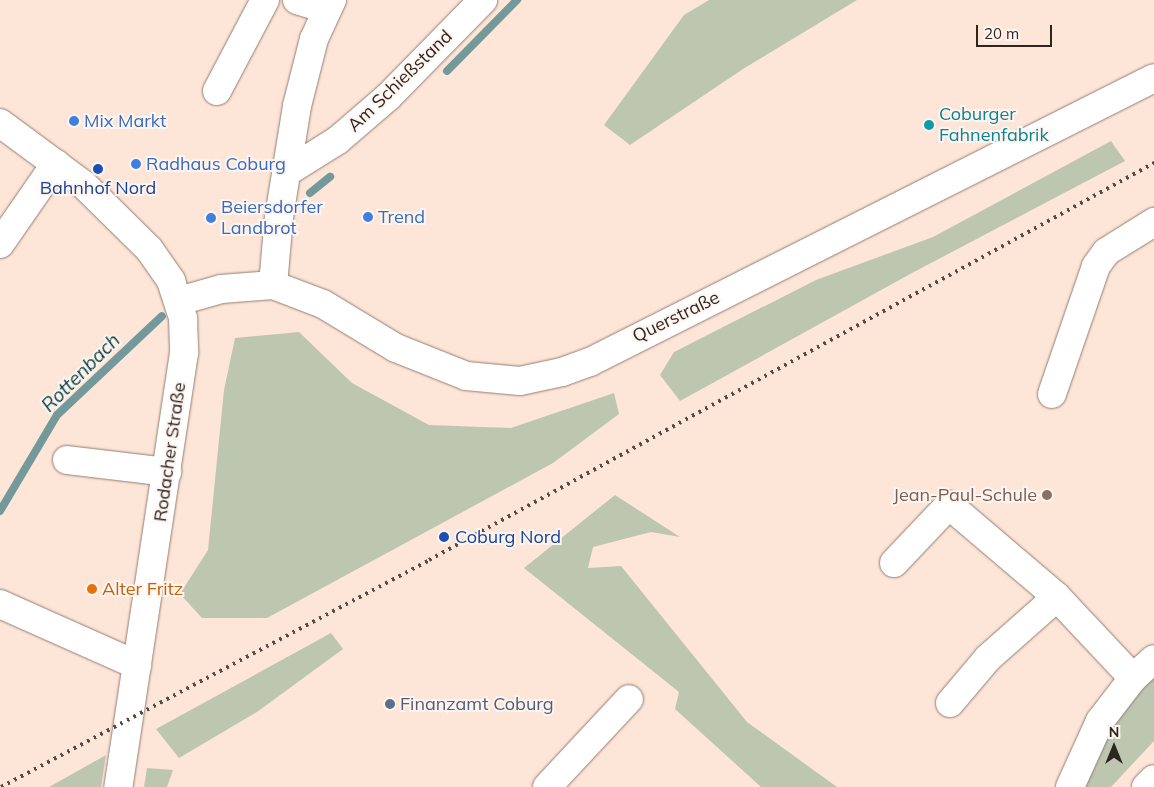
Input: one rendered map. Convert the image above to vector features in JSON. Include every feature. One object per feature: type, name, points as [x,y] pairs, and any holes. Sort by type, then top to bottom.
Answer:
[{"type":"street","points":[[217,91],[265,0]]},
{"type":"street","points":[[272,285],[278,217],[297,106],[314,39],[329,5],[297,0]]},
{"type":"street","name":"Am Schießstand","points":[[287,172],[338,140],[388,97],[483,0]]},
{"type":"street","name":"Querstraße","points":[[179,301],[221,289],[272,285],[323,304],[396,348],[466,376],[520,381],[562,372],[590,362],[1154,78]]},
{"type":"street","name":"Rodacher Straße","points":[[0,123],[56,163],[113,211],[149,249],[171,281],[179,301],[184,353],[118,787]]},
{"type":"street","points":[[0,244],[56,163]]},
{"type":"street","points":[[1052,394],[1096,266],[1106,252],[1154,222]]},
{"type":"street","points":[[67,460],[167,472]]},
{"type":"street","points":[[894,563],[949,505],[1144,671]]},
{"type":"street","points":[[950,703],[988,658],[1058,597]]},
{"type":"street","points":[[0,604],[137,664]]},
{"type":"street","points":[[1070,787],[1100,721],[1154,659]]},
{"type":"street","points":[[547,787],[629,699]]},
{"type":"street","points":[[1146,787],[1154,779]]},
{"type":"green space","points":[[709,0],[857,0],[743,69],[630,145],[604,125],[684,15]]},
{"type":"green space","points":[[1111,141],[1125,161],[912,273],[680,401],[660,375],[674,352],[816,280],[933,237]]},
{"type":"green space","points":[[299,332],[352,383],[429,425],[511,428],[614,393],[619,414],[553,463],[267,618],[202,618],[180,594],[208,550],[224,390],[235,338]]},
{"type":"green space","points":[[615,495],[680,537],[651,532],[593,547],[588,568],[621,566],[747,722],[837,787],[761,787],[675,709],[679,692],[524,568]]},
{"type":"green space","points":[[331,633],[343,649],[257,712],[179,758],[156,729]]},
{"type":"green space","points":[[1154,677],[1154,741],[1111,787],[1084,787],[1111,723]]},
{"type":"green space","points":[[106,755],[101,787],[49,787]]},
{"type":"green space","points":[[147,768],[173,770],[167,787],[144,787]]},
{"type":"waterway","name":"Rottenbach","points":[[447,71],[517,0]]},
{"type":"waterway","name":"Rottenbach","points":[[310,193],[330,177]]},
{"type":"waterway","name":"Rottenbach","points":[[0,511],[57,415],[162,316]]},
{"type":"railway","points":[[1,787],[429,560],[1154,163]]},
{"type":"place","name":"Mix Markt","points":[[74,121]]},
{"type":"place","name":"Coburger Fahnenfabrik","points":[[929,125]]},
{"type":"place","name":"Radhaus Coburg","points":[[136,164]]},
{"type":"place","name":"Bahnhof Nord","points":[[98,169]]},
{"type":"place","name":"Trend","points":[[368,217]]},
{"type":"place","name":"Beiersdorfer Landbrot","points":[[211,218]]},
{"type":"place","name":"Jean-Paul-Schule","points":[[1047,495]]},
{"type":"place","name":"Coburg Nord","points":[[444,537]]},
{"type":"place","name":"Alter Fritz","points":[[92,589]]},
{"type":"place","name":"Finanzamt Coburg","points":[[390,704]]}]
